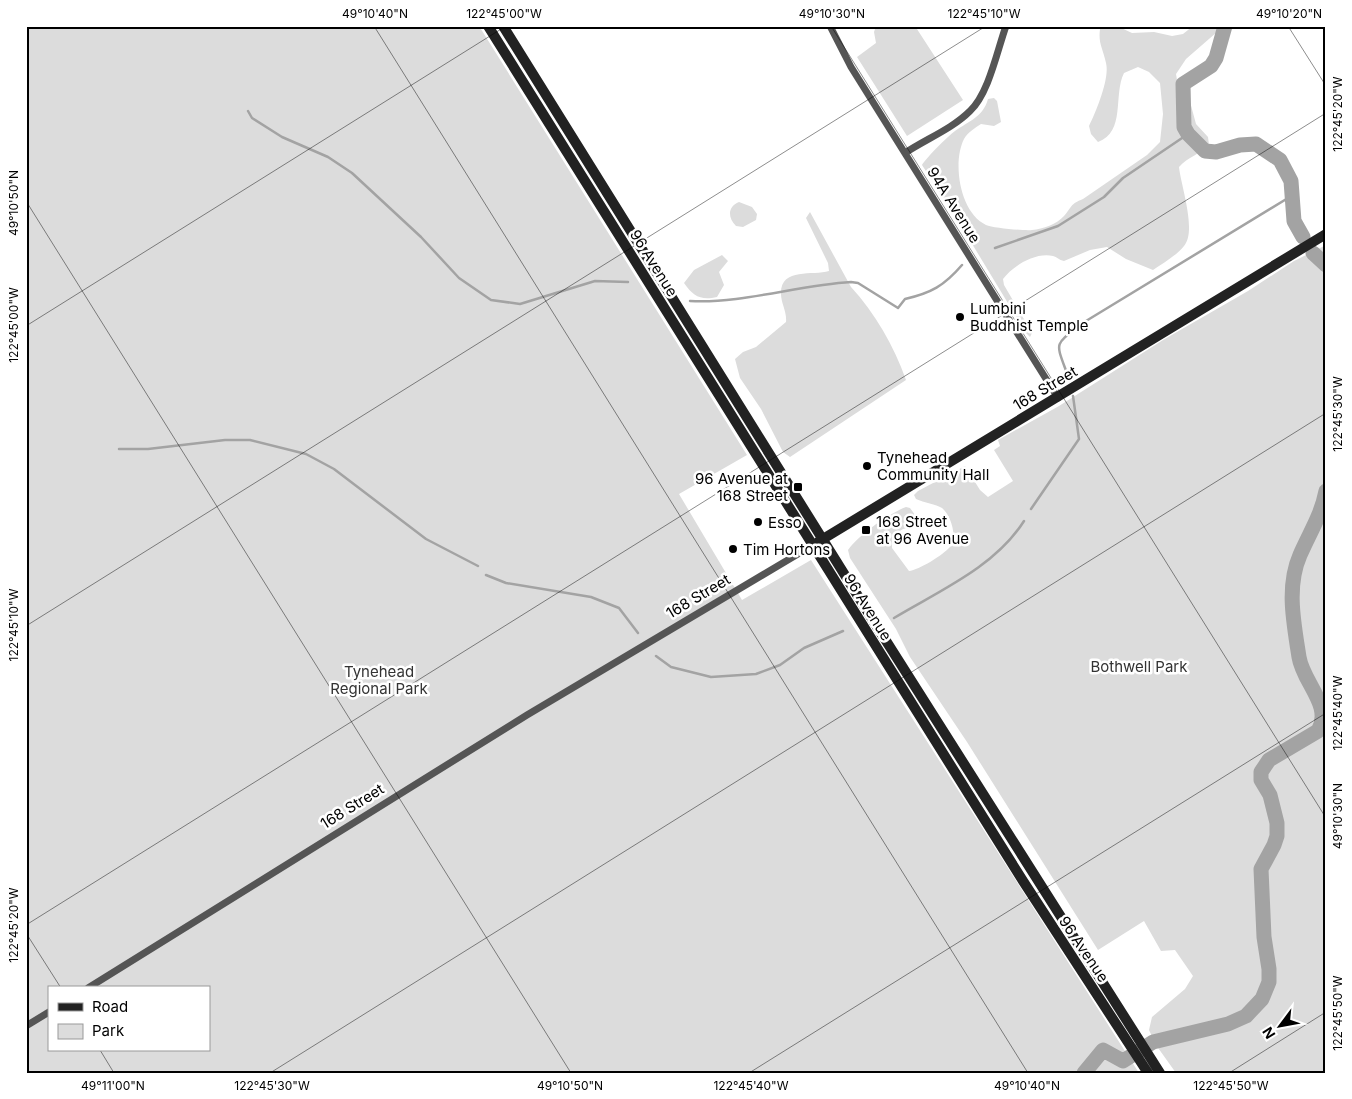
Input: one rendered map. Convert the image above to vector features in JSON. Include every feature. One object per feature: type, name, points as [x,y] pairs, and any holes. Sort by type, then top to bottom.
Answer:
[{"type":"main road","name":"96 Avenue","points":[[488,26],[1028,889],[1153,1070]]},
{"type":"main road","name":"96 Avenue","points":[[503,26],[1131,1037]]},
{"type":"main road","name":"168 Street","points":[[812,546],[1326,234]]},
{"type":"street","name":"94A Avenue","points":[[830,26],[846,59],[1058,398]]},
{"type":"street","points":[[905,153],[955,122],[974,107],[986,84],[1006,26]]},
{"type":"street","name":"168 Street","points":[[91,986],[527,715],[812,546]]},
{"type":"street","points":[[26,1026],[48,1013]]},
{"type":"green space","name":"Tynehead Regional Park","points":[[26,26],[479,26],[747,455],[679,494],[742,600],[811,560],[1139,1073],[26,1073]]},
{"type":"green space","points":[[876,26],[915,26],[963,100],[907,136],[857,57],[876,43],[874,32]]},
{"type":"green space","points":[[1103,26],[1117,26],[1132,33],[1154,32],[1172,36],[1183,34],[1193,26],[1218,26],[1217,32],[1186,59],[1176,74],[1178,86],[1189,98],[1196,124],[1208,137],[1209,145],[1179,167],[1189,219],[1188,239],[1177,253],[1153,270],[1126,259],[1107,247],[1090,250],[1064,261],[1046,255],[1032,258],[1018,265],[1003,279],[1004,285],[1032,333],[1030,337],[922,165],[951,134],[975,118],[983,110],[988,99],[994,98],[997,101],[1001,122],[994,126],[981,124],[964,139],[960,149],[959,174],[964,199],[977,219],[986,225],[1029,230],[1054,224],[1076,202],[1147,155],[1160,142],[1163,114],[1160,83],[1149,72],[1138,67],[1124,73],[1119,92],[1116,122],[1112,130],[1107,137],[1098,142],[1091,134],[1089,126],[1099,104],[1107,69],[1100,39],[1100,29]]},
{"type":"green space","points":[[739,202],[752,207],[757,214],[756,220],[743,227],[736,226],[730,216],[732,207]]},
{"type":"green space","points":[[810,212],[851,287],[883,331],[896,355],[906,380],[790,457],[783,452],[761,409],[740,378],[735,359],[743,352],[756,347],[786,322],[781,294],[782,285],[786,280],[799,274],[829,271],[828,263],[806,218]]},
{"type":"green space","name":"Bothwell Park","points":[[1326,245],[1326,1073],[1176,1073],[1156,1045],[1149,1030],[1152,1017],[1185,989],[1193,976],[1175,950],[1161,951],[1144,921],[1098,950],[967,742],[910,657],[896,629],[850,558],[848,550],[875,525],[906,507],[910,508],[918,519],[915,526],[903,529],[892,536],[892,548],[909,571],[937,558],[952,543],[951,521],[942,508],[916,499],[914,495],[918,491],[965,466],[980,490],[988,497],[1013,481],[994,450],[1000,446],[998,440],[1059,406],[1163,340],[1248,291],[1294,261]]},
{"type":"green space","points":[[722,255],[728,261],[719,272],[724,285],[717,297],[702,298],[694,294],[684,283],[694,270]]},
{"type":"waterway","points":[[1225,26],[1216,58],[1211,66],[1183,84],[1184,127],[1188,134],[1205,151],[1216,152],[1240,145],[1256,144],[1280,160],[1291,181],[1294,221],[1303,237]]},
{"type":"waterway","points":[[248,111],[252,118],[282,137],[328,157],[352,173],[421,237],[459,278],[491,300],[520,304],[595,281],[628,282]]},
{"type":"waterway","points":[[995,248],[1058,226],[1104,197],[1123,178],[1188,134]]},
{"type":"waterway","points":[[1069,379],[1059,350],[1062,340],[1067,335],[1086,321],[1293,195]]},
{"type":"waterway","points":[[1313,253],[1326,265]]},
{"type":"waterway","points":[[690,301],[730,300],[851,282],[858,283],[898,308],[905,299],[936,288],[962,265]]},
{"type":"waterway","points":[[1031,509],[1079,439],[1073,396]]},
{"type":"waterway","points":[[119,449],[148,449],[225,440],[250,440],[306,454],[334,469],[426,539],[478,566]]},
{"type":"waterway","points":[[1084,1073],[1103,1050],[1123,1061],[1153,1042],[1228,1024],[1246,1016],[1262,999],[1269,982],[1269,969],[1264,937],[1261,869],[1274,845],[1277,836],[1277,823],[1270,795],[1261,780],[1261,772],[1269,760],[1318,731],[1322,722],[1320,703],[1306,676],[1299,657],[1293,619],[1292,593],[1296,567],[1318,516],[1326,491]]},
{"type":"waterway","points":[[894,618],[947,588],[982,565],[998,552],[1024,521]]},
{"type":"waterway","points":[[486,575],[506,583],[591,597],[619,608],[638,633]]},
{"type":"waterway","points":[[656,656],[671,667],[711,677],[756,674],[780,665],[804,648],[843,631]]},
{"type":"place","name":"Lumbini Buddhist Temple","points":[[960,317]]},
{"type":"place","name":"Tynehead Community Hall","points":[[867,466]]},
{"type":"place","name":"96 Avenue at 168 Street","points":[[798,487]]},
{"type":"place","name":"Esso","points":[[758,522]]},
{"type":"place","name":"168 Street at 96 Avenue","points":[[866,530]]},
{"type":"place","name":"Tim Hortons","points":[[733,549]]}]
